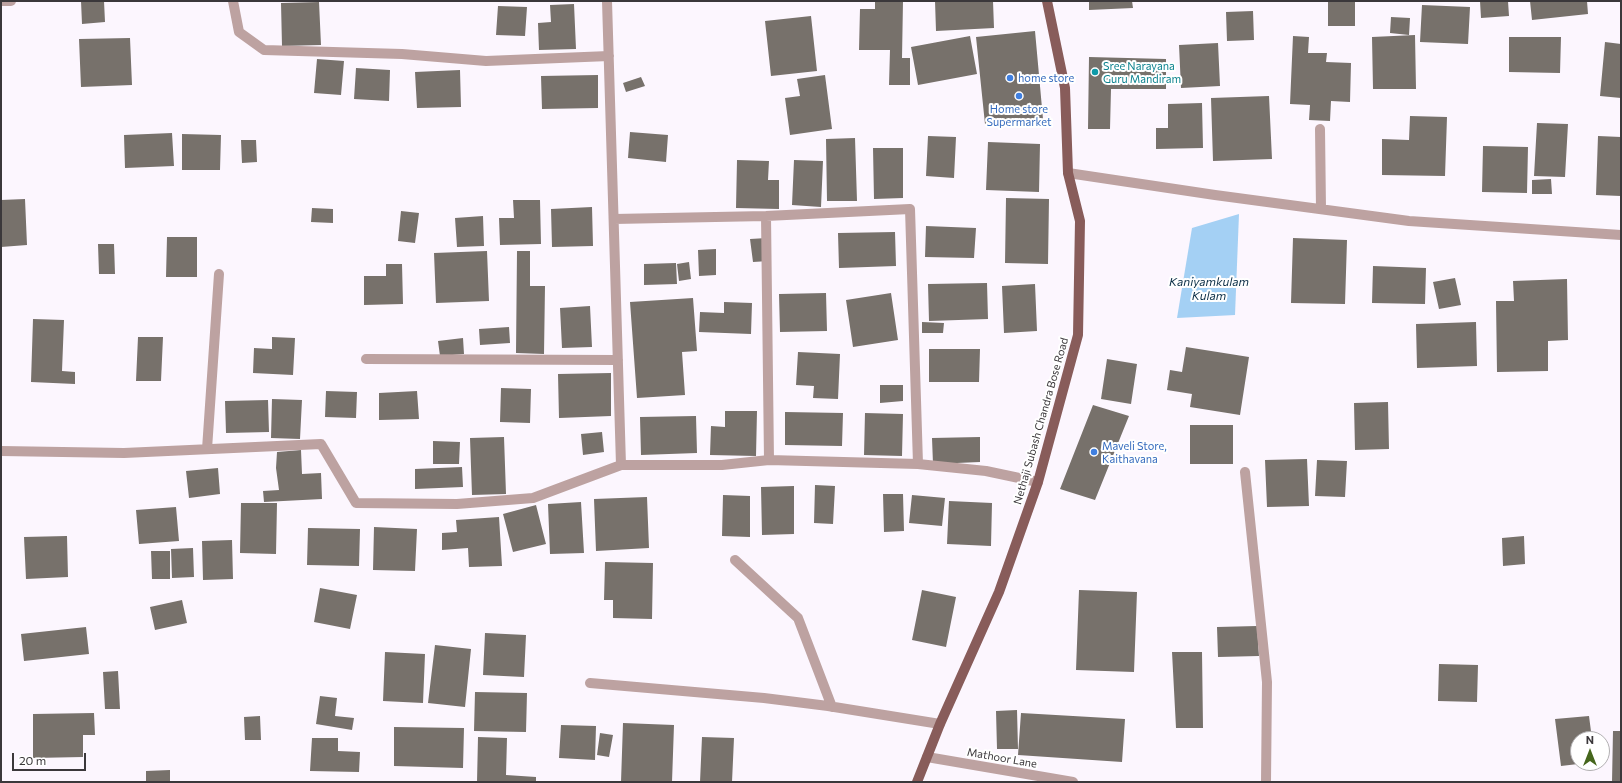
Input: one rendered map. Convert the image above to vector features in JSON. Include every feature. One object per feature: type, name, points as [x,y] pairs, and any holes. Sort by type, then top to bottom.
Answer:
[{"type":"main road","name":"Nethaji Subash Chandra Bose Road","points":[[917,782],[940,724],[999,592],[1038,482],[1078,335],[1080,221],[1068,173],[1065,88],[1047,1]]},
{"type":"street","points":[[1,2],[11,1]]},
{"type":"street","points":[[233,1],[239,32],[264,50],[402,54],[486,61],[609,56]]},
{"type":"street","points":[[607,1],[621,465]]},
{"type":"street","points":[[1320,128],[1321,209]]},
{"type":"street","points":[[1068,173],[1409,221],[1621,235]]},
{"type":"street","points":[[614,219],[766,216],[910,209],[918,464]]},
{"type":"street","points":[[766,216],[769,460]]},
{"type":"street","points":[[207,449],[219,274]]},
{"type":"street","points":[[366,359],[618,360]]},
{"type":"street","points":[[1,451],[124,453],[321,444],[356,503],[456,504],[533,498],[621,465],[722,465],[769,460],[918,464],[986,471],[1038,482]]},
{"type":"street","points":[[1245,472],[1267,682],[1266,782]]},
{"type":"street","points":[[735,560],[798,618],[832,707]]},
{"type":"street","points":[[590,683],[764,698],[940,724]]},
{"type":"street","name":"Mathoor Lane","points":[[927,757],[1073,782]]},
{"type":"water","name":"Kaniyamkulam Kulam","points":[[1239,214],[1235,315],[1177,318],[1192,228]]},
{"type":"building","points":[[81,1],[104,1],[105,22],[82,24]]},
{"type":"building","points":[[875,1],[903,1],[902,58],[910,58],[910,85],[889,85],[890,50],[859,50],[860,9],[875,9]]},
{"type":"building","points":[[935,1],[993,1],[994,28],[936,31]]},
{"type":"building","points":[[1089,1],[1132,1],[1133,8],[1089,10]]},
{"type":"building","points":[[1328,1],[1355,1],[1355,26],[1328,26]]},
{"type":"building","points":[[1480,1],[1508,1],[1509,16],[1481,18]]},
{"type":"building","points":[[1530,1],[1587,1],[1588,14],[1532,20]]},
{"type":"building","points":[[319,2],[321,45],[282,46],[281,3]]},
{"type":"building","points":[[574,4],[576,49],[539,50],[538,23],[551,22],[550,5]]},
{"type":"building","points":[[1422,5],[1470,7],[1468,44],[1420,42]]},
{"type":"building","points":[[498,6],[527,7],[525,36],[496,35]]},
{"type":"building","points":[[1253,11],[1254,40],[1227,41],[1226,12]]},
{"type":"building","points":[[811,16],[817,71],[771,76],[765,21]]},
{"type":"building","points":[[1391,17],[1410,18],[1409,35],[1390,33]]},
{"type":"building","name":"home store","points":[[1035,31],[1043,119],[985,124],[976,37]]},
{"type":"building","points":[[1415,35],[1416,89],[1373,89],[1372,37]]},
{"type":"building","points":[[970,36],[977,74],[918,85],[911,47]]},
{"type":"building","points":[[1293,36],[1309,37],[1308,53],[1327,53],[1326,62],[1351,63],[1350,102],[1331,101],[1330,121],[1309,120],[1310,105],[1290,104]]},
{"type":"building","points":[[1509,37],[1561,37],[1560,73],[1509,72]]},
{"type":"building","points":[[130,38],[132,85],[81,87],[79,39]]},
{"type":"building","points":[[1605,42],[1621,44],[1621,98],[1600,96]]},
{"type":"building","points":[[1218,43],[1220,86],[1181,88],[1179,45]]},
{"type":"building","points":[[1089,57],[1166,59],[1166,89],[1111,89],[1110,129],[1088,129]]},
{"type":"building","points":[[317,59],[344,61],[341,95],[314,93]]},
{"type":"building","points":[[356,68],[390,70],[389,101],[354,99]]},
{"type":"building","points":[[460,70],[461,107],[417,108],[415,72]]},
{"type":"building","points":[[598,75],[598,108],[542,109],[541,76]]},
{"type":"building","points":[[825,75],[832,129],[790,135],[785,98],[800,96],[797,79]]},
{"type":"building","points":[[641,77],[645,86],[626,92],[623,83]]},
{"type":"building","points":[[1269,96],[1272,159],[1213,161],[1211,98]]},
{"type":"building","points":[[1202,103],[1203,148],[1156,149],[1156,128],[1168,128],[1168,104]]},
{"type":"building","points":[[1410,116],[1447,117],[1445,176],[1382,175],[1382,139],[1409,140]]},
{"type":"building","points":[[1537,123],[1568,124],[1565,177],[1534,176]]},
{"type":"building","points":[[630,132],[668,135],[666,162],[628,158]]},
{"type":"building","points":[[172,133],[174,166],[125,168],[124,135]]},
{"type":"building","points":[[182,134],[221,135],[220,170],[182,170]]},
{"type":"building","points":[[928,136],[956,137],[954,178],[926,176]]},
{"type":"building","points":[[1598,136],[1621,137],[1621,196],[1596,195]]},
{"type":"building","points":[[855,138],[857,201],[827,201],[826,139]]},
{"type":"building","points":[[241,140],[256,140],[257,162],[242,163]]},
{"type":"building","points":[[988,142],[1040,144],[1039,192],[986,190]]},
{"type":"building","points":[[1483,146],[1528,147],[1527,193],[1482,192]]},
{"type":"building","points":[[873,148],[903,148],[903,198],[874,199]]},
{"type":"building","points":[[737,160],[769,161],[768,180],[779,180],[779,209],[736,208]]},
{"type":"building","points":[[794,160],[823,161],[821,207],[792,205]]},
{"type":"building","points":[[1551,179],[1552,194],[1532,194],[1532,180]]},
{"type":"building","points":[[1006,198],[1049,199],[1048,264],[1005,263]]},
{"type":"building","points":[[25,199],[27,245],[1,247],[1,200]]},
{"type":"building","points":[[513,200],[540,200],[541,244],[500,245],[499,218],[514,218]]},
{"type":"building","points":[[592,207],[593,246],[552,247],[551,209]]},
{"type":"building","points":[[312,208],[333,209],[333,223],[311,222]]},
{"type":"building","points":[[401,211],[419,213],[415,243],[398,241]]},
{"type":"building","points":[[483,216],[484,246],[457,247],[455,218]]},
{"type":"building","points":[[926,226],[976,228],[974,258],[925,257]]},
{"type":"building","points":[[895,232],[896,266],[839,268],[838,233]]},
{"type":"building","points":[[167,237],[197,237],[197,277],[166,277]]},
{"type":"building","points":[[767,238],[769,261],[753,262],[750,239]]},
{"type":"building","points":[[1293,238],[1347,240],[1345,304],[1291,303]]},
{"type":"building","points":[[98,244],[114,244],[115,274],[99,274]]},
{"type":"building","points":[[716,249],[716,275],[699,276],[698,250]]},
{"type":"building","points":[[487,251],[489,301],[436,303],[434,253]]},
{"type":"building","points":[[517,251],[530,251],[530,286],[545,286],[544,354],[516,353]]},
{"type":"building","points":[[689,262],[691,279],[679,281],[677,264]]},
{"type":"building","points":[[676,263],[677,284],[644,285],[644,264]]},
{"type":"building","points":[[386,264],[402,264],[403,304],[364,305],[364,276],[386,276]]},
{"type":"building","points":[[1373,266],[1426,268],[1425,304],[1372,303]]},
{"type":"building","points":[[1455,278],[1461,305],[1439,309],[1433,282]]},
{"type":"building","points":[[1567,279],[1568,340],[1548,341],[1548,371],[1497,372],[1496,301],[1514,301],[1513,281]]},
{"type":"building","points":[[987,283],[988,319],[929,321],[928,284]]},
{"type":"building","points":[[1035,284],[1037,331],[1004,333],[1002,286]]},
{"type":"building","points":[[826,293],[827,331],[780,332],[779,294]]},
{"type":"building","points":[[891,293],[898,340],[853,347],[846,300]]},
{"type":"building","points":[[693,298],[697,351],[682,352],[685,395],[637,398],[630,302]]},
{"type":"building","points":[[724,302],[752,303],[751,334],[699,332],[700,312],[724,313]]},
{"type":"building","points":[[590,306],[592,347],[562,348],[560,308]]},
{"type":"building","points":[[33,319],[64,320],[62,371],[75,372],[75,384],[31,382]]},
{"type":"building","points":[[922,322],[944,323],[943,333],[922,333]]},
{"type":"building","points":[[1476,322],[1477,366],[1417,368],[1416,324]]},
{"type":"building","points":[[509,327],[510,343],[480,345],[479,329]]},
{"type":"building","points":[[138,337],[163,337],[161,381],[136,381]]},
{"type":"building","points":[[272,337],[295,338],[293,375],[253,373],[254,348],[272,349]]},
{"type":"building","points":[[463,338],[464,354],[440,356],[438,341]]},
{"type":"building","points":[[1186,347],[1249,357],[1240,415],[1190,407],[1192,394],[1167,390],[1170,370],[1182,372]]},
{"type":"building","points":[[929,349],[980,349],[979,382],[929,382]]},
{"type":"building","points":[[798,352],[840,354],[838,399],[813,398],[814,386],[796,385]]},
{"type":"building","points":[[1107,359],[1137,364],[1131,404],[1101,399]]},
{"type":"building","points":[[611,373],[611,416],[559,418],[558,374]]},
{"type":"building","points":[[880,385],[903,385],[903,401],[880,403]]},
{"type":"building","points":[[501,388],[531,389],[530,423],[500,422]]},
{"type":"building","points":[[326,391],[357,392],[356,418],[325,417]]},
{"type":"building","points":[[417,391],[419,419],[379,420],[379,393]]},
{"type":"building","points":[[272,399],[302,400],[300,439],[271,438]]},
{"type":"building","points":[[268,400],[269,432],[226,433],[225,401]]},
{"type":"building","points":[[1388,402],[1389,449],[1355,450],[1354,403]]},
{"type":"building","name":"Maveli Store, Kaithavana","points":[[1093,405],[1129,416],[1095,500],[1060,489]]},
{"type":"building","points":[[725,411],[757,411],[756,456],[710,455],[711,426],[725,427]]},
{"type":"building","points":[[785,412],[843,413],[842,446],[785,445]]},
{"type":"building","points":[[865,413],[903,414],[902,456],[864,455]]},
{"type":"building","points":[[696,416],[697,453],[641,455],[640,417]]},
{"type":"building","points":[[1190,425],[1233,425],[1233,464],[1190,464]]},
{"type":"building","points":[[602,432],[604,452],[583,455],[581,434]]},
{"type":"building","points":[[504,437],[506,494],[472,495],[470,438]]},
{"type":"building","points":[[980,437],[980,462],[933,464],[932,438]]},
{"type":"building","points":[[433,441],[460,442],[459,464],[433,464]]},
{"type":"building","points":[[301,450],[302,474],[321,473],[322,499],[264,502],[263,491],[279,490],[276,468],[277,452]]},
{"type":"building","points":[[1307,459],[1309,506],[1267,507],[1265,460]]},
{"type":"building","points":[[1317,460],[1347,461],[1345,497],[1315,496]]},
{"type":"building","points":[[462,467],[463,487],[415,489],[415,469]]},
{"type":"building","points":[[218,468],[220,494],[189,498],[186,471]]},
{"type":"building","points":[[815,485],[835,486],[833,524],[814,523]]},
{"type":"building","points":[[794,486],[794,534],[762,535],[761,487]]},
{"type":"building","points":[[883,494],[903,494],[904,531],[884,532]]},
{"type":"building","points":[[723,495],[750,496],[750,537],[722,536]]},
{"type":"building","points":[[912,495],[945,498],[942,526],[909,523]]},
{"type":"building","points":[[647,497],[649,548],[596,551],[594,499]]},
{"type":"building","points":[[949,501],[992,503],[991,546],[947,544]]},
{"type":"building","points":[[581,502],[584,553],[550,554],[548,504]]},
{"type":"building","points":[[241,503],[277,503],[276,554],[240,553]]},
{"type":"building","points":[[536,505],[546,544],[513,552],[503,514]]},
{"type":"building","points":[[176,507],[179,541],[139,544],[136,510]]},
{"type":"building","points":[[499,517],[502,566],[469,567],[468,548],[442,550],[442,533],[457,532],[456,520]]},
{"type":"building","points":[[374,527],[417,529],[415,571],[373,570]]},
{"type":"building","points":[[308,528],[360,529],[359,566],[307,565]]},
{"type":"building","points":[[67,536],[68,577],[26,579],[24,537]]},
{"type":"building","points":[[1524,536],[1525,564],[1503,566],[1502,538]]},
{"type":"building","points":[[232,540],[233,579],[203,580],[202,541]]},
{"type":"building","points":[[193,548],[194,577],[172,578],[171,549]]},
{"type":"building","points":[[151,551],[170,551],[170,579],[152,579]]},
{"type":"building","points":[[605,562],[653,563],[652,619],[613,618],[613,600],[604,600]]},
{"type":"building","points":[[320,588],[357,595],[350,629],[314,622]]},
{"type":"building","points":[[922,590],[956,597],[946,647],[912,640]]},
{"type":"building","points":[[1079,590],[1137,592],[1134,672],[1076,670]]},
{"type":"building","points":[[182,600],[187,623],[155,630],[150,607]]},
{"type":"building","points":[[1257,626],[1259,656],[1218,657],[1217,627]]},
{"type":"building","points":[[86,627],[89,654],[24,661],[21,634]]},
{"type":"building","points":[[485,633],[526,635],[524,677],[483,675]]},
{"type":"building","points":[[435,645],[471,649],[465,707],[428,703]]},
{"type":"building","points":[[385,652],[425,654],[423,703],[383,701]]},
{"type":"building","points":[[1172,652],[1202,652],[1203,728],[1176,728]]},
{"type":"building","points":[[1439,664],[1478,665],[1477,702],[1438,701]]},
{"type":"building","points":[[118,671],[120,709],[105,709],[103,672]]},
{"type":"building","points":[[475,692],[527,693],[526,732],[474,731]]},
{"type":"building","points":[[320,696],[337,698],[335,716],[354,718],[352,730],[316,724]]},
{"type":"building","points":[[1017,710],[1018,749],[997,749],[996,711]]},
{"type":"building","points":[[94,713],[95,735],[83,735],[83,757],[33,758],[33,714]]},
{"type":"building","points":[[1021,713],[1125,719],[1122,762],[1018,755]]},
{"type":"building","points":[[260,716],[261,740],[245,740],[244,717]]},
{"type":"building","points":[[1589,716],[1591,731],[1570,731],[1570,765],[1561,766],[1555,719]]},
{"type":"building","points":[[623,723],[674,725],[672,782],[621,782]]},
{"type":"building","points":[[561,725],[596,726],[595,760],[559,758]]},
{"type":"building","points":[[394,727],[464,728],[463,768],[394,766]]},
{"type":"building","points":[[1613,731],[1621,731],[1621,782],[1612,782]]},
{"type":"building","points":[[600,733],[613,735],[609,757],[597,755]]},
{"type":"building","points":[[478,737],[507,738],[506,775],[536,777],[536,782],[477,782]]},
{"type":"building","points":[[702,737],[734,738],[732,782],[700,782]]},
{"type":"building","points":[[312,738],[338,738],[338,751],[360,752],[359,772],[310,771]]},
{"type":"building","points":[[170,770],[170,782],[146,782],[146,771]]},
{"type":"place","name":"Sree Narayana Guru Mandiram","points":[[1095,72]]},
{"type":"place","name":"home store","points":[[1010,78]]},
{"type":"place","name":"Home store Supermarket","points":[[1019,96]]},
{"type":"place","name":"Maveli Store, Kaithavana","points":[[1094,452]]}]
